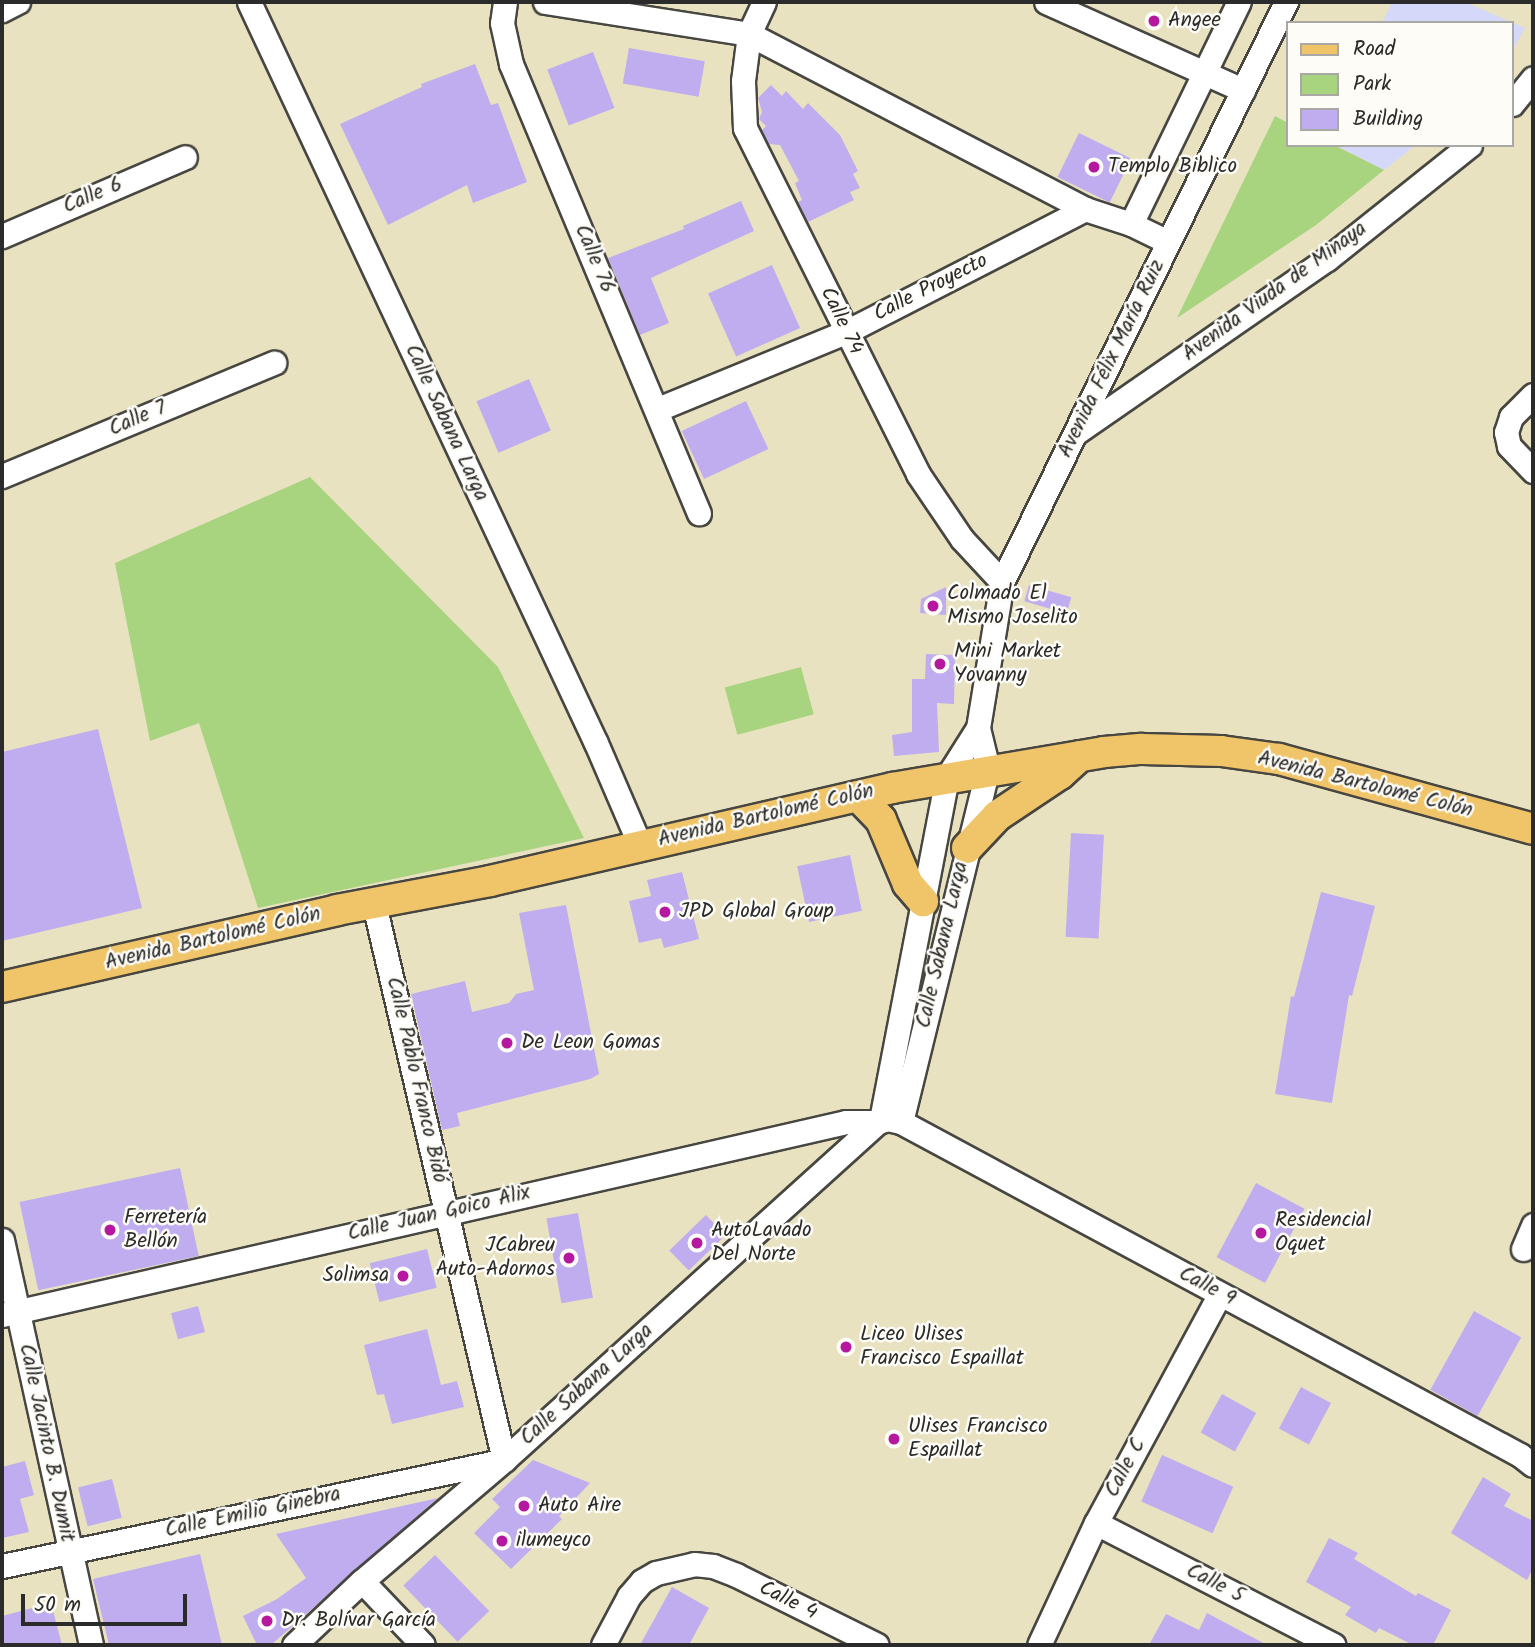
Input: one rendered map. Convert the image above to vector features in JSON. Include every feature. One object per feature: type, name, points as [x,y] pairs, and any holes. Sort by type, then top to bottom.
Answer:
[{"type":"main road","name":"Avenida Bartolomé Colón","points":[[2,987],[858,796],[988,769],[1080,755],[1142,749],[1250,755],[1279,760],[1533,829]]},
{"type":"main road","points":[[967,848],[997,816],[1060,774],[1080,755]]},
{"type":"main road","points":[[858,796],[881,820],[908,884],[923,901]]},
{"type":"street","points":[[2,10],[18,2]]},
{"type":"street","name":"Calle Sabana Larga","points":[[249,2],[596,743],[640,845]]},
{"type":"street","name":"Calle 76","points":[[505,2],[502,23],[510,64],[699,513]]},
{"type":"street","points":[[545,2],[749,34],[1085,209],[1131,225],[1168,242]]},
{"type":"street","points":[[749,34],[764,2]]},
{"type":"street","points":[[1046,2],[1243,90]]},
{"type":"street","points":[[1131,225],[1239,2]]},
{"type":"street","name":"Avenida Félix María Ruiz","points":[[947,777],[978,728],[1002,582],[1286,2]]},
{"type":"street","name":"Calle 74","points":[[749,34],[743,81],[745,128],[918,474],[962,539],[1002,582]]},
{"type":"street","points":[[1514,102],[1533,78]]},
{"type":"street","name":"Avenida Viuda de Minaya","points":[[1075,433],[1327,259],[1468,147]]},
{"type":"street","name":"Calle 6","points":[[2,236],[185,157]]},
{"type":"street","name":"Calle Proyecto","points":[[657,409],[846,332],[1085,209]]},
{"type":"street","name":"Calle 7","points":[[2,476],[274,363]]},
{"type":"street","points":[[1533,395],[1511,417],[1506,432],[1509,446],[1533,471]]},
{"type":"street","name":"Avenida Félix María Ruiz","points":[[978,728],[988,769]]},
{"type":"street","name":"Calle Sabana Larga","points":[[294,1645],[362,1581],[504,1461],[887,1122],[988,769]]},
{"type":"street","name":"Calle Sabana Larga","points":[[887,1122],[923,901],[947,777]]},
{"type":"street","name":"Calle Pablo Franco Bidó","points":[[374,904],[448,1211],[504,1461]]},
{"type":"street","name":"Calle Juan Goico Alix","points":[[10,1313],[846,1122],[887,1122]]},
{"type":"street","name":"Calle 9","points":[[887,1122],[1529,1455]]},
{"type":"street","points":[[1523,1249],[1533,1225]]},
{"type":"street","name":"Calle Jacinto B. Dumit","points":[[2,1240],[10,1313],[91,1645]]},
{"type":"street","name":"Calle C","points":[[1039,1645],[1096,1523],[1220,1294]]},
{"type":"street","name":"Calle Emilio Ginebra","points":[[2,1566],[504,1461]]},
{"type":"street","name":"Calle 5","points":[[1096,1523],[1333,1645]]},
{"type":"street","name":"Calle 4","points":[[603,1645],[629,1596],[642,1581],[656,1573],[694,1564],[713,1566],[736,1575],[877,1645]]},
{"type":"street","points":[[362,1581],[423,1645]]},
{"type":"shaded area","points":[[1392,2],[1465,2],[1509,21],[1383,21]]},
{"type":"shaded area","points":[[1514,23],[1525,28],[1514,47]]},
{"type":"shaded area","points":[[1339,147],[1413,147],[1384,170]]},
{"type":"green space","points":[[1275,116],[1286,122],[1286,147],[1338,147],[1384,170],[1316,225],[1177,318]]},
{"type":"green space","points":[[310,477],[498,667],[584,838],[258,908],[199,723],[150,741],[115,563]]},
{"type":"green space","points":[[801,667],[814,714],[737,735],[725,687]]},
{"type":"building","points":[[629,48],[705,61],[699,97],[623,83]]},
{"type":"building","points":[[593,52],[615,108],[569,126],[547,70]]},
{"type":"building","points":[[475,64],[491,105],[498,103],[527,182],[473,203],[467,185],[388,225],[340,124],[422,87],[421,84]]},
{"type":"building","points":[[771,85],[782,96],[786,91],[803,109],[808,103],[840,135],[858,171],[853,174],[860,188],[850,192],[854,200],[808,222],[798,202],[802,200],[795,183],[799,181],[780,145],[769,144],[762,130],[766,126],[759,119],[762,112],[758,98]]},
{"type":"building","name":"Templo Biblico","points":[[1079,133],[1131,158],[1110,202],[1058,177]]},
{"type":"building","points":[[741,201],[754,231],[651,278],[669,323],[640,335],[608,258],[684,229],[683,226]]},
{"type":"building","points":[[772,265],[800,328],[736,357],[708,293]]},
{"type":"building","points":[[529,379],[551,431],[498,453],[477,401]]},
{"type":"building","points":[[746,401],[768,449],[704,479],[682,431]]},
{"type":"building","points":[[1029,585],[1071,597],[1067,613],[1024,601]]},
{"type":"building","name":"Colmado El Mismo Joselito","points":[[946,587],[946,615],[920,613],[921,599]]},
{"type":"building","points":[[926,654],[955,655],[954,704],[937,703],[939,752],[894,756],[892,735],[912,732],[912,679],[925,679]]},
{"type":"building","points":[[98,729],[142,908],[2,941],[2,752]]},
{"type":"building","points":[[1071,833],[1104,835],[1099,939],[1066,937]]},
{"type":"building","points":[[850,855],[862,911],[809,922],[797,866]]},
{"type":"building","points":[[682,872],[699,939],[664,948],[661,938],[639,943],[629,901],[651,896],[647,880]]},
{"type":"building","points":[[1321,892],[1375,906],[1352,996],[1349,995],[1332,1103],[1275,1094],[1291,996],[1294,997]]},
{"type":"building","name":"De Leon Gomas","points":[[566,905],[599,1074],[590,1079],[457,1113],[460,1126],[442,1130],[411,994],[465,981],[472,1012],[509,1003],[516,994],[534,990],[519,913]]},
{"type":"building","name":"Ferretería Bellón","points":[[180,1168],[199,1256],[38,1290],[20,1202]]},
{"type":"building","name":"Residencial Oquet","points":[[1256,1183],[1305,1209],[1265,1283],[1217,1257]]},
{"type":"building","name":"JCabreu Auto-Adornos","points":[[578,1213],[593,1298],[561,1303],[546,1219]]},
{"type":"building","name":"AutoLavado Del Norte","points":[[706,1215],[725,1235],[689,1271],[669,1250]]},
{"type":"building","name":"Solimsa","points":[[427,1249],[437,1288],[379,1302],[370,1263]]},
{"type":"building","points":[[198,1306],[205,1332],[178,1339],[171,1313]]},
{"type":"building","points":[[1474,1311],[1521,1337],[1478,1416],[1430,1390]]},
{"type":"building","points":[[427,1329],[441,1385],[457,1381],[464,1407],[392,1424],[384,1394],[377,1395],[364,1345]]},
{"type":"building","points":[[1301,1387],[1331,1403],[1309,1444],[1279,1428]]},
{"type":"building","points":[[1222,1394],[1256,1413],[1235,1451],[1201,1432]]},
{"type":"building","points":[[1162,1455],[1233,1487],[1213,1533],[1141,1502]]},
{"type":"building","points":[[533,1460],[590,1483],[559,1516],[562,1519],[511,1569],[474,1533],[500,1507],[492,1499]]},
{"type":"building","points":[[25,1461],[34,1495],[20,1499],[29,1532],[2,1538],[2,1467]]},
{"type":"building","points":[[1483,1477],[1511,1494],[1504,1506],[1533,1521],[1533,1568],[1527,1580],[1451,1533]]},
{"type":"building","points":[[112,1479],[122,1518],[88,1526],[78,1487]]},
{"type":"building","points":[[438,1498],[271,1645],[257,1645],[243,1616],[277,1599],[306,1578],[276,1534]]},
{"type":"building","points":[[1329,1538],[1358,1553],[1354,1559],[1416,1596],[1418,1593],[1451,1610],[1433,1645],[1413,1645],[1379,1628],[1376,1633],[1345,1615],[1351,1607],[1306,1582]]},
{"type":"building","points":[[200,1554],[222,1645],[109,1645],[93,1579]]},
{"type":"building","points":[[435,1555],[489,1611],[458,1642],[403,1586]]},
{"type":"building","points":[[672,1587],[709,1608],[689,1645],[640,1645]]},
{"type":"building","points":[[51,1603],[62,1645],[2,1645],[2,1616]]},
{"type":"building","points":[[1207,1613],[1267,1645],[1149,1645],[1166,1614],[1199,1630]]},
{"type":"place","name":"Angee","points":[[1154,21]]},
{"type":"place","name":"Templo Biblico","points":[[1094,167]]},
{"type":"place","name":"Colmado El Mismo Joselito","points":[[933,606]]},
{"type":"place","name":"Mini Market Yovanny","points":[[940,664]]},
{"type":"place","name":"JPD Global Group","points":[[665,912]]},
{"type":"place","name":"De Leon Gomas","points":[[507,1043]]},
{"type":"place","name":"Ferretería Bellón","points":[[110,1230]]},
{"type":"place","name":"Residencial Oquet","points":[[1261,1233]]},
{"type":"place","name":"AutoLavado Del Norte","points":[[697,1243]]},
{"type":"place","name":"JCabreu Auto-Adornos","points":[[569,1258]]},
{"type":"place","name":"Solimsa","points":[[403,1276]]},
{"type":"place","name":"Liceo Ulises Francisco Espaillat","points":[[846,1347]]},
{"type":"place","name":"Ulises Francisco Espaillat","points":[[894,1439]]},
{"type":"place","name":"Auto Aire","points":[[524,1506]]},
{"type":"place","name":"ilumeyco","points":[[502,1541]]},
{"type":"place","name":"Dr. Bolívar García","points":[[267,1621]]}]
